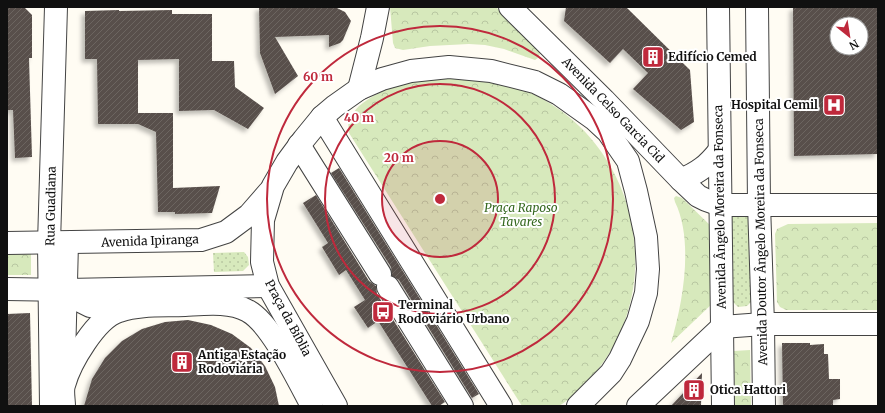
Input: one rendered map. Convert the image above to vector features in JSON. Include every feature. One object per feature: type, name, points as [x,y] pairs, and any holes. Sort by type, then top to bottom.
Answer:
[{"type":"street","name":"Rua Guadiana","points":[[51,406],[58,290],[56,7]]},
{"type":"street","points":[[362,7],[366,15],[372,38]]},
{"type":"street","points":[[359,89],[378,7]]},
{"type":"street","name":"Avenida Celso Garcia Cid","points":[[510,7],[529,15],[604,100],[698,196],[720,205]]},
{"type":"street","name":"Avenida Ângelo Moreira da Fonseca","points":[[718,7],[723,406]]},
{"type":"street","name":"Avenida Doutor Ângelo Moreira da Fonseca","points":[[757,7],[759,204],[764,406]]},
{"type":"street","name":"Praça da Bíblia","points":[[336,406],[268,286],[262,262],[263,220],[273,186],[299,145],[322,117],[359,89],[382,79],[411,71],[449,67],[491,71],[535,82],[576,105],[594,118],[608,132],[628,161],[643,217],[646,237],[648,269],[646,293],[638,321],[620,359],[610,373],[578,406]]},
{"type":"street","points":[[535,82],[604,100],[628,161]]},
{"type":"street","points":[[322,117],[501,406]]},
{"type":"street","points":[[299,145],[462,406]]},
{"type":"street","points":[[682,180],[696,174],[708,165],[720,151]]},
{"type":"street","name":"Avenida Ipiranga","points":[[7,243],[201,240],[226,232],[249,215],[273,186]]},
{"type":"street","points":[[720,205],[878,205]]},
{"type":"street","points":[[64,396],[75,358],[101,322],[117,311],[134,307],[224,296],[268,286]]},
{"type":"street","points":[[7,289],[224,296],[235,306],[249,311],[265,327],[284,356],[312,406]]},
{"type":"street","points":[[58,290],[90,306],[117,311]]},
{"type":"street","points":[[58,290],[64,396]]},
{"type":"street","points":[[638,406],[722,326],[763,324],[878,324]]},
{"type":"street","points":[[600,406],[607,390],[610,373]]},
{"type":"green space","points":[[390,7],[496,7],[538,50],[540,54],[535,60],[504,49],[485,45],[469,44],[430,46],[403,50],[395,48],[393,43]]},
{"type":"green space","name":"Praça Raposo Tavares","points":[[455,78],[512,86],[553,105],[586,133],[611,168],[628,207],[635,249],[633,292],[620,334],[596,372],[572,396],[558,406],[522,406],[349,133],[348,121],[355,111],[359,106],[381,92],[405,84]]},
{"type":"green space","points":[[676,196],[682,198],[712,227],[714,302],[671,343],[683,291],[685,272],[684,235],[681,218],[674,198]]},
{"type":"green space","points":[[730,215],[750,216],[752,301],[747,306],[738,307],[733,302]]},
{"type":"green space","points":[[878,223],[878,310],[786,310],[780,307],[777,302],[775,234],[777,229],[788,224]]},
{"type":"green space","points":[[31,247],[31,275],[7,275],[7,248]]},
{"type":"green space","points":[[244,252],[248,257],[249,265],[243,271],[214,272],[213,253]]},
{"type":"green space","points":[[750,350],[751,406],[735,406],[734,351]]},
{"type":"building","points":[[7,7],[24,7],[32,15],[32,58],[29,58],[32,157],[15,158],[13,110],[7,110]]},
{"type":"building","points":[[259,7],[335,7],[345,12],[351,21],[343,40],[340,43],[329,47],[329,35],[275,37],[298,76],[275,94],[260,53]]},
{"type":"building","points":[[566,7],[626,7],[690,70],[694,122],[681,130],[633,89],[648,73],[623,49],[610,63],[564,21]]},
{"type":"building","name":"Hospital Cemil","points":[[793,7],[877,7],[878,154],[794,156]]},
{"type":"building","points":[[172,10],[172,14],[212,14],[212,61],[234,61],[235,87],[264,108],[248,129],[214,110],[179,111],[179,59],[138,60],[138,113],[173,113],[173,188],[220,186],[212,213],[175,214],[175,212],[158,212],[156,132],[138,124],[98,124],[97,59],[85,59],[85,11]]},
{"type":"building","points":[[339,168],[479,394],[472,398],[399,280],[392,276],[391,267],[331,173]]},
{"type":"building","points":[[316,195],[369,281],[376,286],[377,294],[445,402],[439,406],[432,406],[378,321],[368,328],[354,307],[365,300],[346,270],[339,275],[322,247],[328,243],[303,203]]},
{"type":"building","points":[[30,313],[32,406],[7,406],[7,314]]},
{"type":"building","name":"Antiga Estação Rodoviária","points":[[188,320],[211,325],[232,334],[251,348],[265,366],[275,387],[279,406],[84,406],[92,379],[105,358],[122,341],[142,329],[165,322]]},
{"type":"building","points":[[782,343],[810,343],[810,345],[824,344],[824,354],[828,354],[829,379],[840,379],[840,399],[833,400],[833,406],[783,406]]},
{"type":"building","name":"Otica Hattori","points":[[702,373],[701,406],[671,406]]},
{"type":"place","name":"Edifício Cemed","points":[[653,57]]},
{"type":"place","name":"Hospital Cemil","points":[[834,105]]},
{"type":"place","name":"Terminal Rodoviário Urbano","points":[[383,312]]},
{"type":"place","name":"Antiga Estação Rodoviária","points":[[182,362]]},
{"type":"place","name":"Otica Hattori","points":[[694,390]]}]
